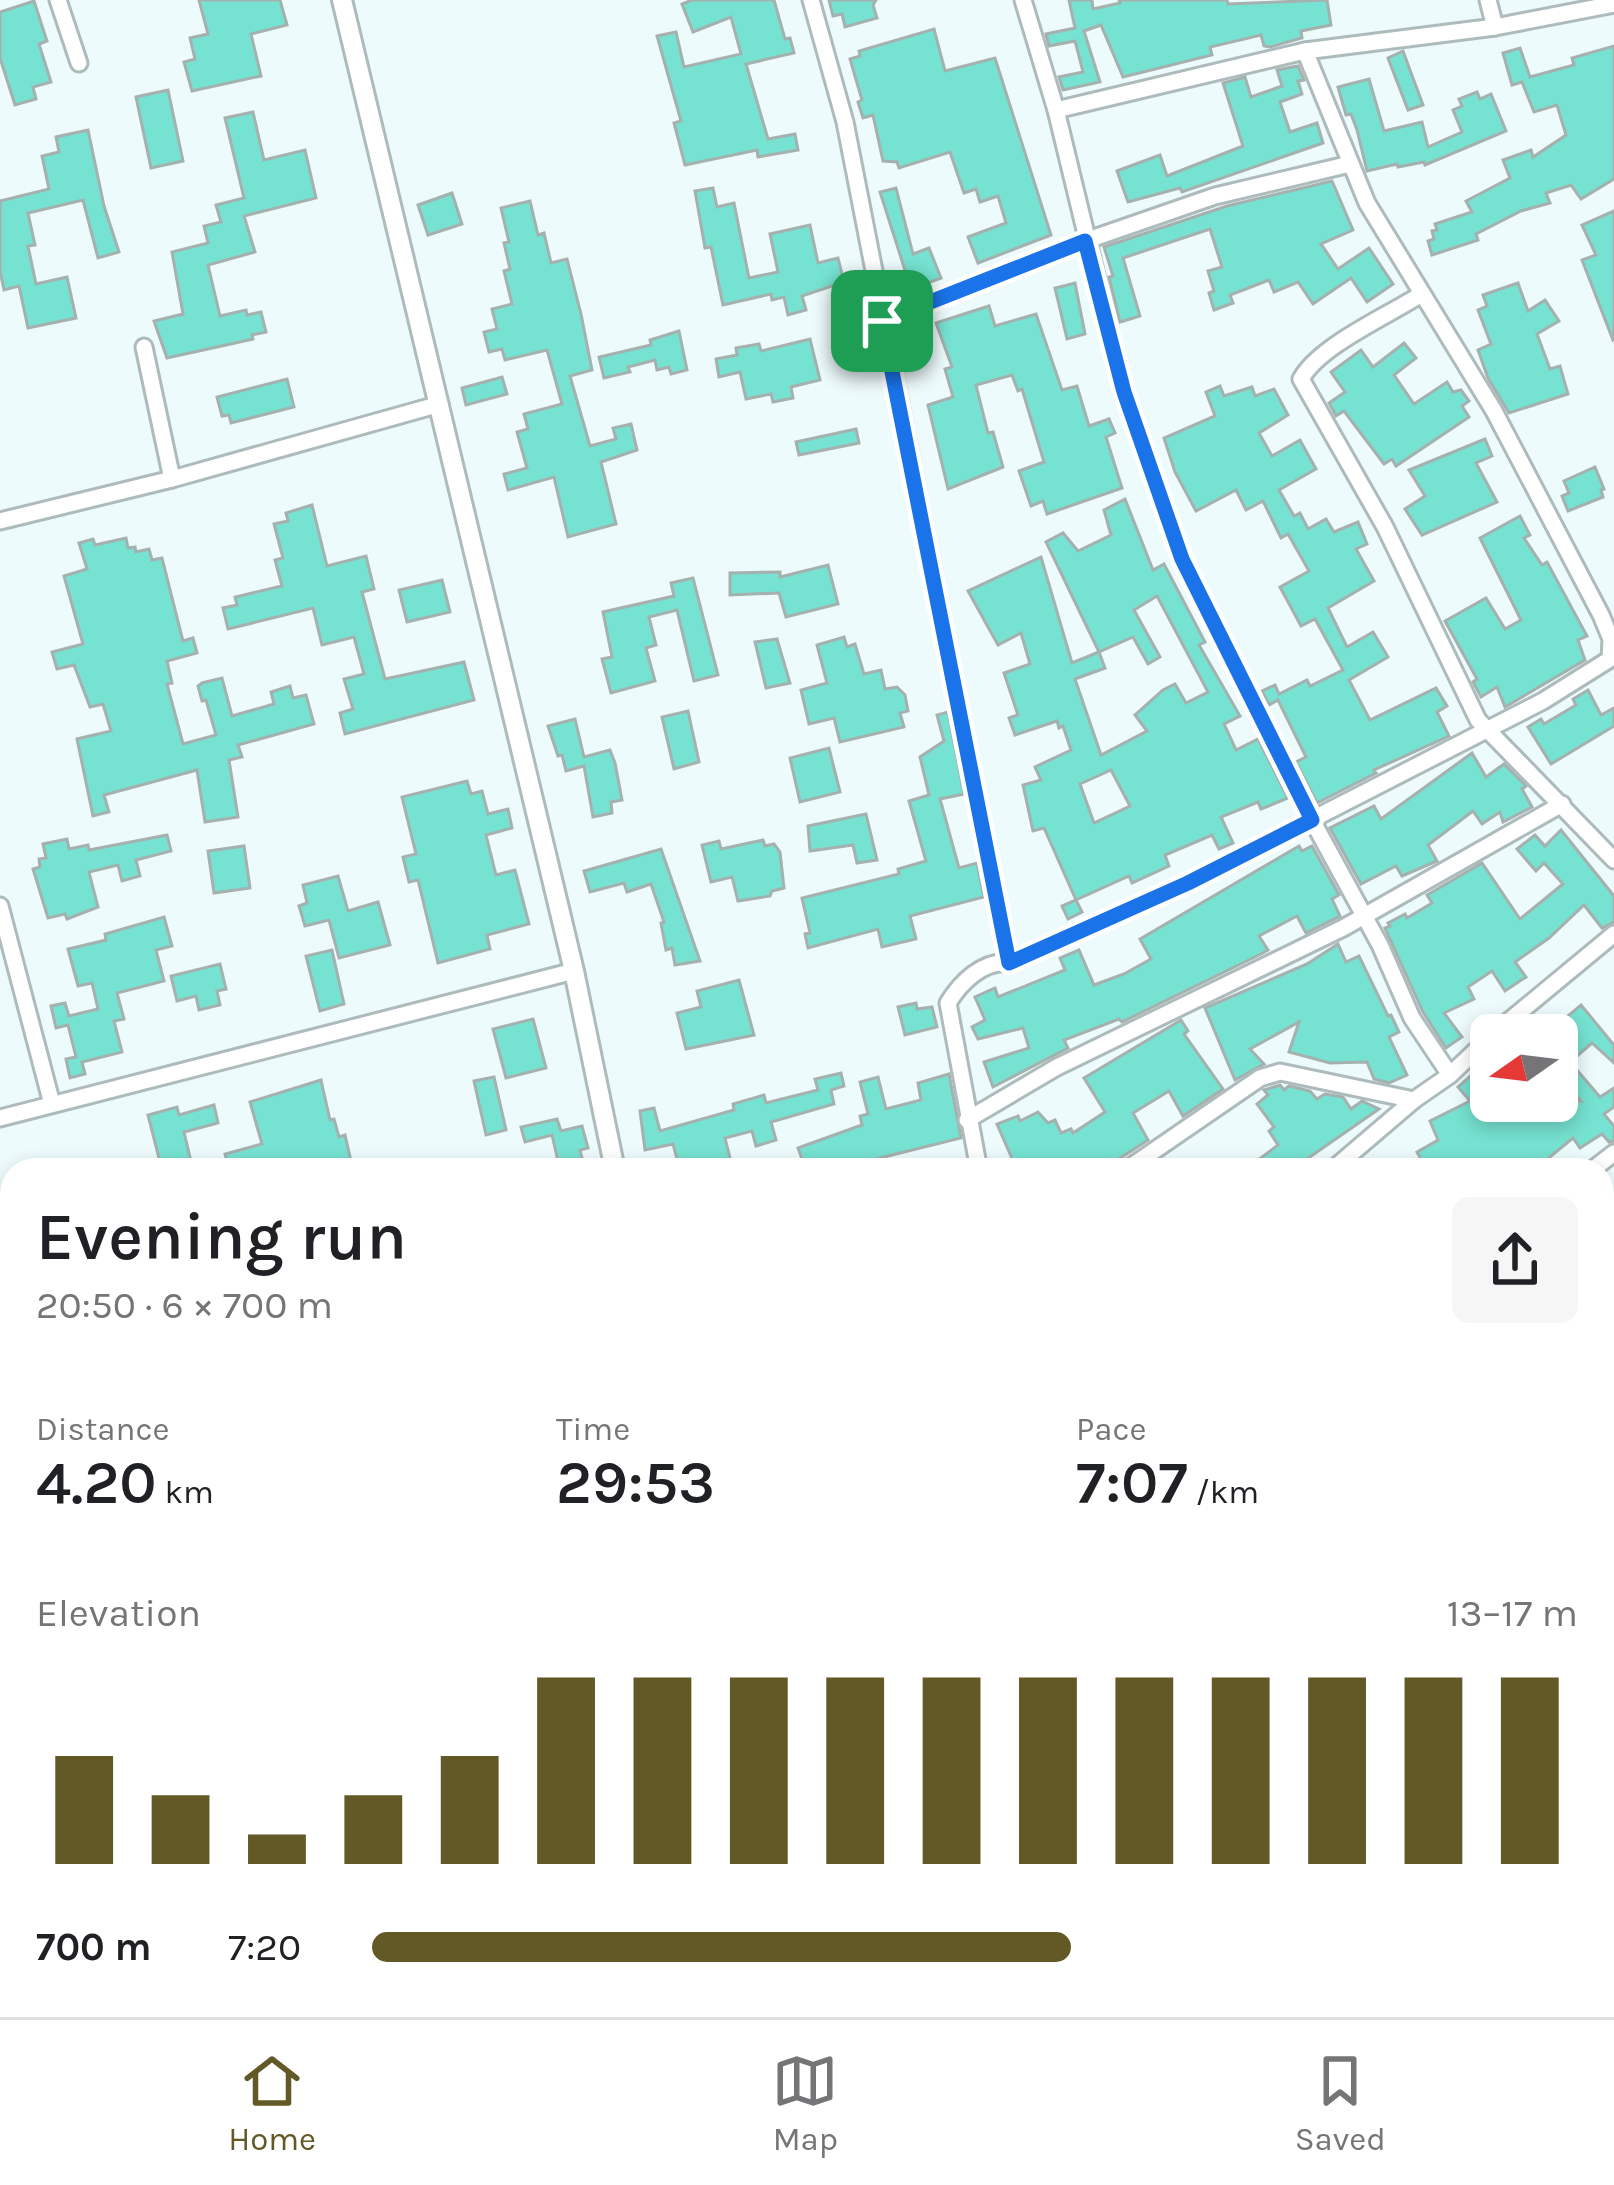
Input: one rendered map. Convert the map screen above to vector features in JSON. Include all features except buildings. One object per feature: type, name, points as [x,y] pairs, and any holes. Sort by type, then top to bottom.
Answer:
[{"type":"street","points":[[58,0],[79,63]]},
{"type":"street","points":[[329,0],[345,25]]},
{"type":"street","points":[[342,0],[574,970],[613,1158]]},
{"type":"street","points":[[811,0],[844,122],[1009,963]]},
{"type":"street","points":[[1023,0],[1056,110],[1124,392],[1182,559],[1380,945],[1412,1018],[1450,1075]]},
{"type":"street","points":[[1488,0],[1495,27]]},
{"type":"street","points":[[1056,110],[1305,51],[1495,27],[1614,4]]},
{"type":"street","points":[[976,1158],[948,1003],[961,982],[1188,883],[1543,701],[1610,659],[1611,639],[1494,411],[1366,203],[1305,51]]},
{"type":"street","points":[[882,321],[1215,196],[1350,164]]},
{"type":"street","points":[[1420,296],[1323,355],[1301,380],[1384,527],[1486,730],[1614,860]]},
{"type":"street","points":[[144,347],[172,479]]},
{"type":"street","points":[[0,521],[172,479],[440,404]]},
{"type":"street","points":[[967,1120],[1057,1066],[1362,916],[1562,804]]},
{"type":"street","points":[[0,906],[52,1104]]},
{"type":"street","points":[[1517,1014],[1614,934]]},
{"type":"street","points":[[0,1118],[574,970]]},
{"type":"street","points":[[1346,1158],[1470,1055]]},
{"type":"street","points":[[1144,1158],[1261,1078],[1280,1072],[1414,1100]]},
{"type":"route","points":[[1085,241],[1124,392],[1182,559],[1312,820],[1188,883],[1009,963],[882,321],[1085,241]]}]
